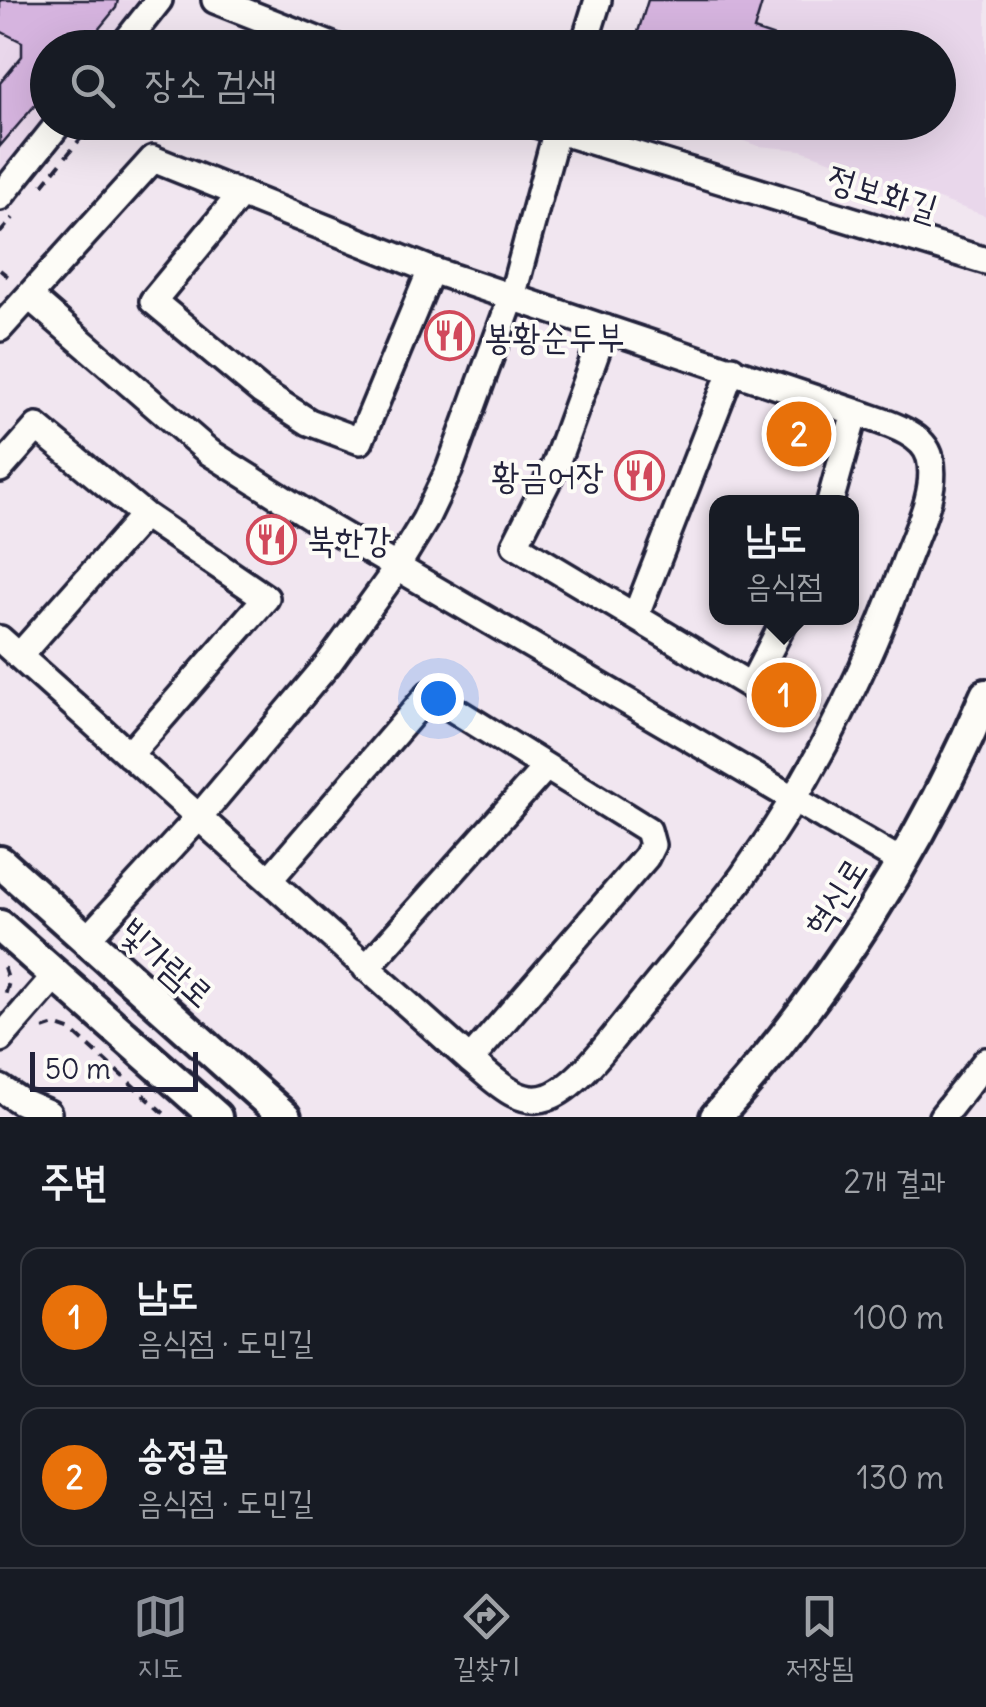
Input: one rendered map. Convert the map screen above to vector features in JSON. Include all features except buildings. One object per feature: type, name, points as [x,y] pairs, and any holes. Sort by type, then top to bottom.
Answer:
[{"type":"main road","name":"혁신로","points":[[716,1117],[812,1000],[900,862],[986,695]]},
{"type":"main road","name":"빛가람로","points":[[0,862],[285,1117]]},
{"type":"main road","points":[[0,926],[216,1117]]},
{"type":"street","points":[[136,30],[160,0]]},
{"type":"street","points":[[215,0],[291,30]]},
{"type":"street","points":[[589,30],[598,0]]},
{"type":"street","points":[[0,197],[46,140]]},
{"type":"street","points":[[86,940],[198,818],[328,664],[425,520],[450,470],[512,297],[554,140]]},
{"type":"street","name":"정보화길","points":[[596,140],[986,261]]},
{"type":"street","points":[[0,328],[154,159],[431,270],[898,429],[922,443],[929,454],[931,482],[915,536],[872,643],[792,798],[745,872],[710,920],[571,1083],[553,1096],[537,1100],[513,1094],[470,1060],[10,648],[144,515]]},
{"type":"street","points":[[240,194],[152,301],[261,391],[309,422],[360,442],[431,270]]},
{"type":"street","points":[[29,296],[209,452],[396,567],[900,862]]},
{"type":"street","points":[[605,328],[555,466],[515,545],[751,686],[782,625]]},
{"type":"street","points":[[636,616],[732,370]]},
{"type":"street","points":[[832,495],[855,412]]},
{"type":"street","points":[[0,470],[38,427],[144,515],[266,598],[129,755]]},
{"type":"street","points":[[269,880],[428,694],[648,830],[652,846],[646,857],[470,1060]]},
{"type":"street","points":[[366,968],[546,767]]},
{"type":"street","points":[[0,1039],[54,976]]},
{"type":"street","points":[[942,1117],[986,1061]]},
{"type":"street","points":[[0,1088],[20,1102],[48,1113]]},
{"type":"path","points":[[0,961],[9,982]]},
{"type":"path","points":[[55,1025],[72,1031],[168,1117]]},
{"type":"shaded area","points":[[0,0],[145,0],[119,30],[30,30],[30,136],[0,172]]},
{"type":"shaded area","points":[[648,0],[986,0],[986,216],[801,150],[758,146],[741,140],[956,140],[956,30],[639,30]]},
{"type":"place","name":"봉황순두부","points":[[449,336]]},
{"type":"place","name":"송정골","points":[[799,434]]},
{"type":"place","name":"황금어장","points":[[639,475]]},
{"type":"place","name":"북한강","points":[[272,539]]},
{"type":"place","name":"남도","points":[[784,695]]}]
